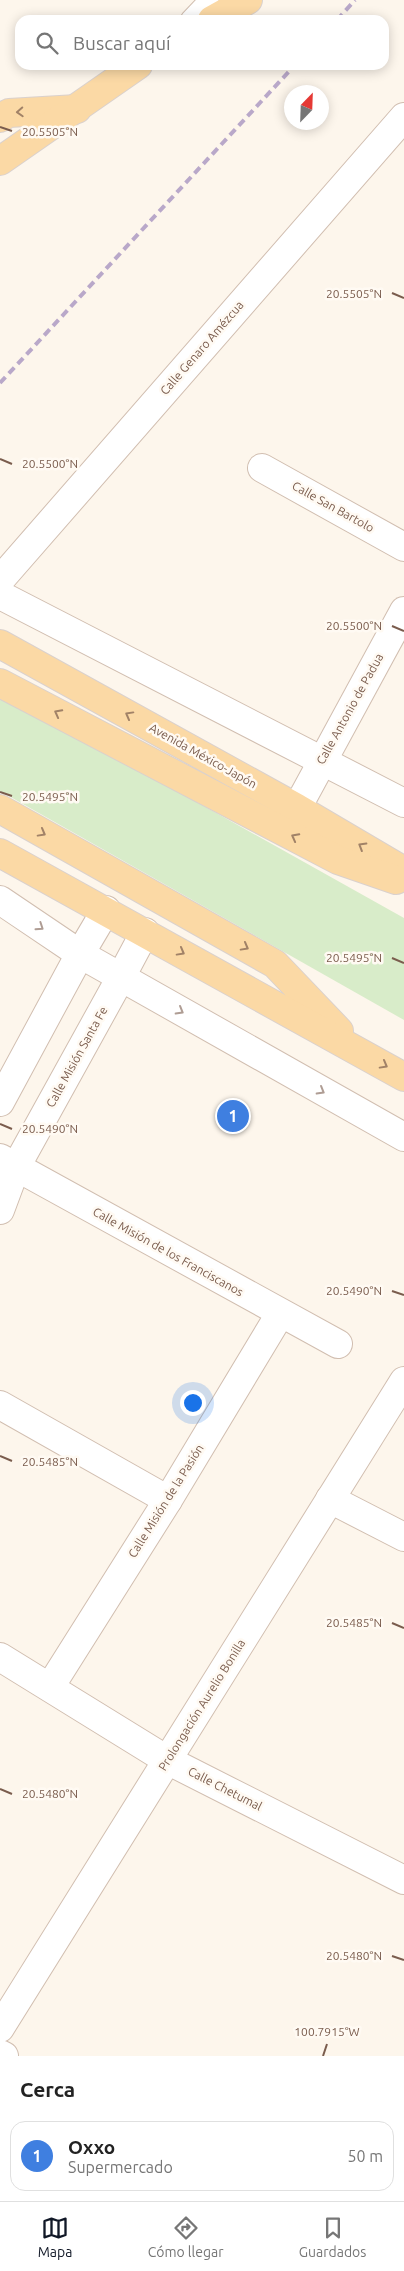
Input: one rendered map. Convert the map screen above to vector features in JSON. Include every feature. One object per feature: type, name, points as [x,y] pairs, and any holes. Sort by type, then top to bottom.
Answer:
[{"type":"main road","points":[[221,15],[248,0]]},
{"type":"main road","points":[[0,161],[131,70]]},
{"type":"main road","points":[[0,118],[9,113],[77,109]]},
{"type":"main road","name":"Avenida México-Japón","points":[[0,644],[297,808],[404,871]]},
{"type":"main road","points":[[0,683],[338,860],[404,883]]},
{"type":"main road","points":[[0,809],[275,964],[359,1052]]},
{"type":"main road","points":[[0,852],[404,1077]]},
{"type":"street","name":"Calle Genaro Amézcua","points":[[0,580],[404,117]]},
{"type":"street","name":"Calle San Bartolo","points":[[262,468],[404,547]]},
{"type":"street","points":[[0,595],[404,803]]},
{"type":"street","name":"Calle Antonio de Padua","points":[[297,808],[404,611]]},
{"type":"street","points":[[0,900],[80,954],[404,1138]]},
{"type":"street","points":[[0,1102],[106,910]]},
{"type":"street","name":"Calle Misión Santa Fe","points":[[0,1210],[8,1162],[122,977],[144,932]]},
{"type":"street","name":"Calle Misión de los Franciscanos","points":[[8,1162],[280,1314],[338,1344]]},
{"type":"street","name":"Calle Misión de la Pasión","points":[[50,1687],[168,1500],[280,1314]]},
{"type":"street","name":"Prolongación Aurelio Bonilla","points":[[0,2028],[404,1381]]},
{"type":"street","points":[[0,1405],[168,1500]]},
{"type":"street","points":[[330,1499],[404,1536]]},
{"type":"street","name":"Calle Chetumal","points":[[0,1657],[168,1760],[404,1880]]},
{"type":"street","points":[[0,2054],[4,2056]]},
{"type":"lane","points":[[195,15],[209,0]]},
{"type":"green space","points":[[0,692],[404,918],[404,1020],[0,791]]},
{"type":"railway","points":[[342,15],[355,0]]},
{"type":"railway","points":[[0,383],[290,70]]},
{"type":"place","name":"Oxxo","points":[[233,1116]]}]
